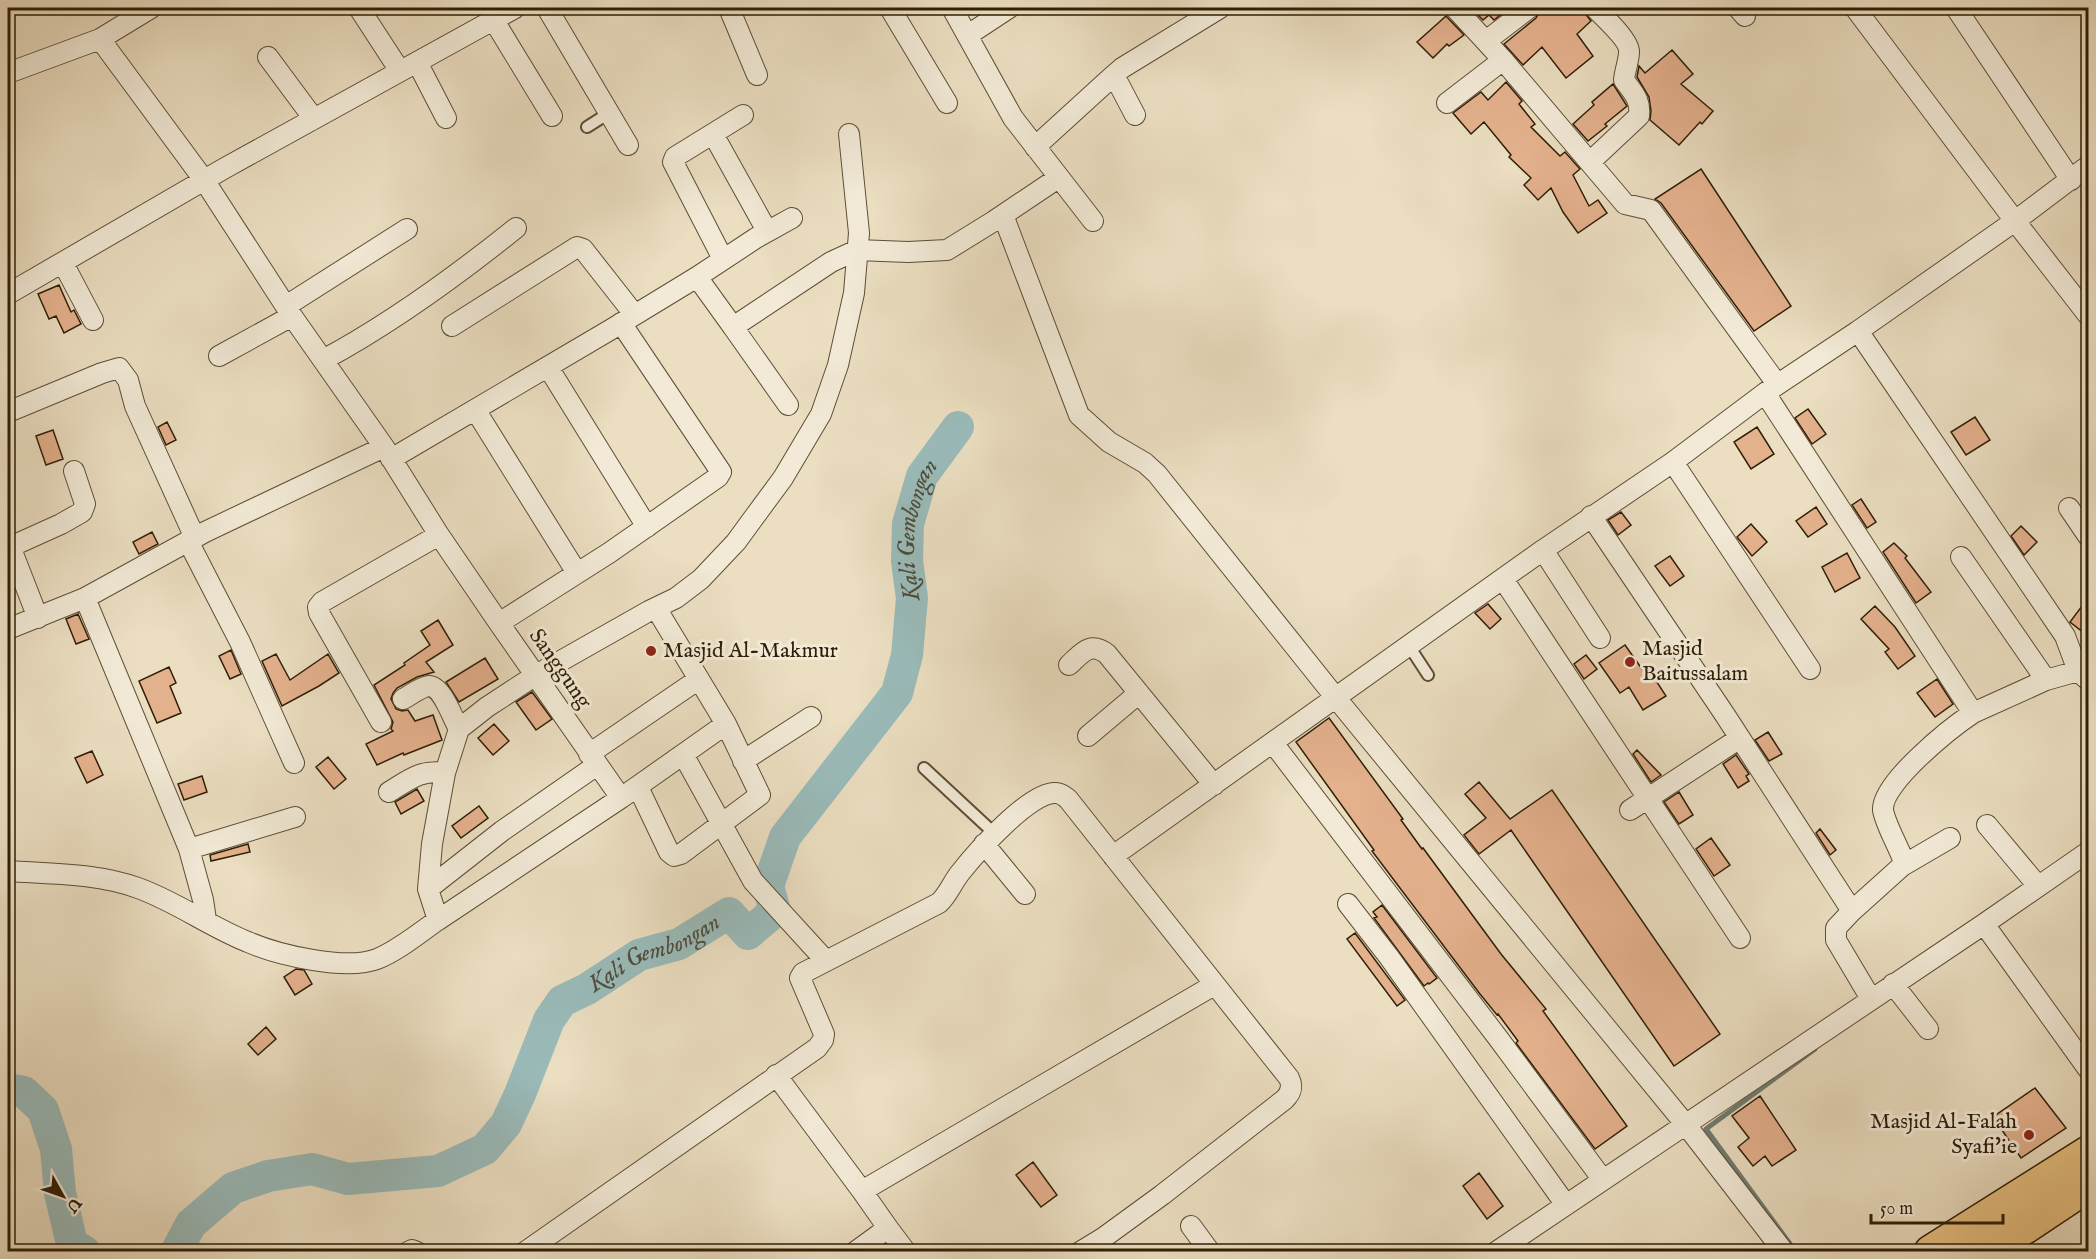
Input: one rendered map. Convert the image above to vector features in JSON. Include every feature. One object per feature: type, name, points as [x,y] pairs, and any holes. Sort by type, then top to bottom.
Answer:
[{"type":"highway","points":[[1931,1251],[2088,1153]]},
{"type":"highway","points":[[1981,1251],[2015,1239],[2088,1185]]},
{"type":"street","points":[[8,73],[100,39],[151,8]]},
{"type":"street","points":[[358,8],[409,67],[446,118]]},
{"type":"street","points":[[8,294],[204,180],[515,8]]},
{"type":"street","points":[[547,8],[628,145]]},
{"type":"street","points":[[729,8],[757,75]]},
{"type":"street","points":[[890,8],[947,103]]},
{"type":"street","points":[[952,8],[1013,118],[1093,221]]},
{"type":"street","points":[[968,35],[1009,8]]},
{"type":"street","points":[[1035,147],[1122,68],[1220,8]]},
{"type":"street","points":[[1455,8],[1503,60],[1625,204],[1648,209],[1657,218],[1771,389],[1973,713]]},
{"type":"street","points":[[1486,42],[1529,8]]},
{"type":"street","points":[[1590,162],[1639,116],[1640,103],[1624,80],[1629,55],[1628,44],[1595,8]]},
{"type":"street","points":[[1855,8],[2088,315]]},
{"type":"street","points":[[1956,8],[2071,180]]},
{"type":"street","points":[[493,19],[552,116]]},
{"type":"street","name":"Sanggung","points":[[100,39],[204,180],[289,311],[388,453],[498,623],[621,798]]},
{"type":"street","points":[[268,57],[314,119]]},
{"type":"street","points":[[1447,103],[1503,60]]},
{"type":"street","points":[[1114,75],[1135,115]]},
{"type":"street","points":[[723,259],[673,164],[675,157],[743,115]]},
{"type":"street","points":[[713,134],[767,231]]},
{"type":"street","points":[[438,920],[428,889],[432,844],[445,773],[459,729],[487,707],[536,675],[676,598],[700,579],[736,542],[783,478],[821,414],[838,365],[854,293],[860,233],[849,135]]},
{"type":"street","points":[[1113,856],[1591,516],[1673,462],[1771,389],[2015,221],[2088,166]]},
{"type":"street","points":[[733,327],[831,262],[857,250],[909,252],[947,250],[1058,178]]},
{"type":"street","points":[[1003,215],[1078,414],[1108,442],[1145,463],[1157,474],[1336,698],[1686,1125],[1784,1251]]},
{"type":"street","points":[[8,629],[85,598],[192,539],[388,453],[476,411],[697,277],[767,231],[792,218]]},
{"type":"street","points":[[323,360],[357,342],[458,274],[516,228]]},
{"type":"street","points":[[219,357],[407,229]]},
{"type":"street","points":[[452,326],[577,247],[583,249],[721,472],[718,477],[646,527],[498,623]]},
{"type":"street","points":[[63,263],[93,320]]},
{"type":"street","points":[[697,277],[788,405]]},
{"type":"street","points":[[1858,331],[2065,636],[2083,675],[2046,680],[1973,713],[1930,746],[1892,786],[1886,796],[1883,811],[1904,862],[1902,866]]},
{"type":"street","points":[[548,367],[646,527]]},
{"type":"street","points":[[8,412],[119,368],[128,380],[135,406],[192,539],[294,763]]},
{"type":"street","points":[[476,411],[577,573]]},
{"type":"street","points":[[1673,462],[1810,669]]},
{"type":"street","points":[[38,618],[9,544],[61,524],[82,512],[85,504],[74,471]]},
{"type":"street","points":[[2069,508],[2088,536]]},
{"type":"street","points":[[1591,516],[1740,738],[1852,911]]},
{"type":"street","points":[[381,722],[318,607],[322,602],[439,534]]},
{"type":"street","points":[[1544,550],[1600,638]]},
{"type":"street","points":[[1961,557],[2046,680]]},
{"type":"street","points":[[1503,579],[1650,798],[1740,938]]},
{"type":"street","points":[[85,598],[189,849],[206,920]]},
{"type":"street","points":[[638,787],[672,855],[681,854],[759,796],[726,724],[656,608]]},
{"type":"street","points":[[1069,665],[1083,652],[1092,648],[1099,648],[1107,654],[1214,785]]},
{"type":"street","points":[[428,889],[699,679]]},
{"type":"street","points":[[403,699],[422,688],[430,686],[436,688],[459,729]]},
{"type":"street","points":[[1088,736],[1139,693]]},
{"type":"street","points":[[743,760],[811,717]]},
{"type":"street","points":[[8,871],[90,877],[124,884],[165,899],[250,943],[311,959],[341,964],[364,963],[377,959],[438,920],[684,756],[726,724]]},
{"type":"street","points":[[1630,810],[1740,738]]},
{"type":"street","points":[[1273,743],[1603,1180]]},
{"type":"street","points":[[684,756],[753,881],[826,960]]},
{"type":"street","points":[[389,792],[422,773],[431,771],[445,773]]},
{"type":"street","points":[[525,1251],[813,1050],[823,1040],[824,1034],[800,976],[826,960],[939,903],[944,899],[957,876],[989,839],[1034,800],[1052,793],[1058,793],[1068,800],[1289,1078],[1291,1090],[1285,1099],[1108,1245],[1080,1251]]},
{"type":"street","points":[[189,849],[295,817]]},
{"type":"street","points":[[1987,825],[2038,886]]},
{"type":"street","points":[[1871,999],[1836,940],[1836,928],[1902,866],[1950,838]]},
{"type":"street","points":[[989,839],[1025,894]]},
{"type":"street","points":[[1496,1251],[1871,999],[1897,988],[2088,852]]},
{"type":"street","points":[[1348,904],[1566,1205]]},
{"type":"street","points":[[1984,924],[2088,1068]]},
{"type":"street","points":[[862,1191],[1214,985]]},
{"type":"street","points":[[1897,988],[1928,1029]]},
{"type":"street","points":[[777,1075],[906,1251]]},
{"type":"street","points":[[1191,1226],[1210,1251]]},
{"type":"street","points":[[855,1251],[888,1228]]},
{"type":"street","points":[[408,1251],[417,1251]]},
{"type":"lane","points":[[587,128],[609,113]]},
{"type":"lane","points":[[1409,646],[1428,675]]},
{"type":"lane","points":[[924,768],[989,839]]},
{"type":"building","points":[[1471,8],[1509,8],[1494,20],[1489,15],[1483,20]]},
{"type":"building","points":[[1541,8],[1581,8],[1591,21],[1577,34],[1593,56],[1566,78],[1542,47],[1523,65],[1504,44],[1536,18]]},
{"type":"building","points":[[1446,16],[1464,35],[1449,46],[1447,44],[1433,58],[1417,42]]},
{"type":"building","points":[[1672,50],[1693,74],[1681,84],[1713,111],[1679,145],[1650,120],[1649,97],[1637,77],[1639,66],[1645,73]]},
{"type":"building","points":[[1506,82],[1522,101],[1519,104],[1535,124],[1531,127],[1560,156],[1565,152],[1580,169],[1573,175],[1589,206],[1598,200],[1607,213],[1578,233],[1563,212],[1551,188],[1538,200],[1524,185],[1531,178],[1509,157],[1511,155],[1484,122],[1471,134],[1453,113],[1481,92],[1488,100]]},
{"type":"building","points":[[1613,84],[1627,106],[1588,141],[1573,124],[1594,105],[1592,102]]},
{"type":"building","points":[[1701,169],[1791,306],[1754,331],[1661,203],[1655,199]]},
{"type":"building","points":[[59,285],[71,312],[74,310],[81,324],[64,333],[56,316],[49,319],[38,294]]},
{"type":"building","points":[[1808,409],[1826,434],[1812,444],[1795,418]]},
{"type":"building","points":[[1975,417],[1990,440],[1966,455],[1951,432]]},
{"type":"building","points":[[167,422],[176,440],[166,445],[158,427]]},
{"type":"building","points":[[1757,427],[1774,454],[1751,469],[1734,442]]},
{"type":"building","points":[[53,430],[63,459],[46,465],[36,436]]},
{"type":"building","points":[[1861,499],[1876,522],[1867,528],[1852,505]]},
{"type":"building","points":[[1816,507],[1827,524],[1808,537],[1796,521]]},
{"type":"building","points":[[1621,512],[1631,525],[1618,535],[1608,520]]},
{"type":"building","points":[[1751,524],[1767,542],[1752,556],[1737,537]]},
{"type":"building","points":[[2021,526],[2037,542],[2024,555],[2011,536]]},
{"type":"building","points":[[152,532],[158,544],[139,554],[133,542]]},
{"type":"building","points":[[1894,543],[1907,556],[1905,558],[1931,592],[1916,603],[1883,552]]},
{"type":"building","points":[[1847,553],[1860,578],[1835,592],[1822,567]]},
{"type":"building","points":[[1670,556],[1684,576],[1670,586],[1655,566]]},
{"type":"building","points":[[2088,598],[2088,636],[2070,622]]},
{"type":"building","points":[[1488,604],[1501,619],[1490,629],[1475,613]]},
{"type":"building","points":[[1875,606],[1895,627],[1915,656],[1898,669],[1885,652],[1889,649],[1861,619]]},
{"type":"building","points":[[78,614],[89,639],[76,644],[66,619]]},
{"type":"building","points":[[438,620],[453,645],[426,662],[434,672],[417,677],[397,688],[391,699],[396,709],[408,710],[415,721],[433,715],[442,740],[404,755],[403,753],[377,765],[366,744],[393,731],[391,729],[393,722],[374,685],[430,645],[421,631]]},
{"type":"building","points":[[1625,645],[1649,679],[1653,676],[1666,696],[1643,710],[1629,687],[1620,693],[1599,663]]},
{"type":"building","points":[[231,650],[241,674],[230,679],[219,656]]},
{"type":"building","points":[[276,654],[290,680],[328,654],[339,673],[282,706],[262,661]]},
{"type":"building","points":[[1586,655],[1597,669],[1584,679],[1574,664]]},
{"type":"building","points":[[485,658],[498,679],[459,702],[446,682]]},
{"type":"building","points":[[169,667],[176,683],[170,686],[181,713],[157,723],[139,681]]},
{"type":"building","points":[[1937,679],[1953,704],[1935,717],[1917,693]]},
{"type":"building","points":[[532,692],[552,719],[536,730],[516,702]]},
{"type":"building","points":[[1329,718],[1403,819],[1401,820],[1422,849],[1501,954],[1546,1009],[1543,1011],[1627,1126],[1595,1149],[1516,1043],[1518,1041],[1498,1014],[1480,994],[1372,851],[1374,850],[1296,742]]},
{"type":"building","points":[[494,724],[509,741],[493,755],[478,738]]},
{"type":"building","points":[[1768,732],[1782,754],[1769,761],[1755,740]]},
{"type":"building","points":[[1637,750],[1661,775],[1651,782],[1633,754]]},
{"type":"building","points":[[92,751],[103,775],[87,783],[75,758]]},
{"type":"building","points":[[1736,755],[1749,774],[1746,776],[1749,781],[1738,788],[1723,764]]},
{"type":"building","points":[[328,757],[346,779],[334,789],[316,767]]},
{"type":"building","points":[[202,776],[207,792],[184,800],[178,784]]},
{"type":"building","points":[[1479,782],[1510,819],[1552,790],[1720,1034],[1674,1066],[1511,830],[1479,854],[1464,835],[1486,818],[1465,794]]},
{"type":"building","points":[[417,789],[424,801],[401,814],[395,802]]},
{"type":"building","points":[[1679,792],[1693,815],[1679,824],[1664,802]]},
{"type":"building","points":[[479,806],[488,818],[461,838],[452,826]]},
{"type":"building","points":[[1820,829],[1836,850],[1830,855],[1816,833]]},
{"type":"building","points":[[1711,838],[1730,865],[1714,876],[1696,849]]},
{"type":"building","points":[[248,844],[250,852],[211,861],[210,855]]},
{"type":"building","points":[[1382,905],[1437,978],[1429,984],[1424,986],[1374,918],[1377,917],[1373,912]]},
{"type":"building","points":[[1355,933],[1405,1000],[1397,1006],[1347,939]]},
{"type":"building","points":[[296,969],[304,970],[312,984],[295,995],[284,977]]},
{"type":"building","points":[[266,1027],[276,1039],[258,1055],[248,1044]]},
{"type":"building","points":[[2035,1088],[2066,1128],[2021,1158],[1993,1117]]},
{"type":"building","points":[[1760,1096],[1796,1150],[1772,1166],[1765,1156],[1753,1166],[1738,1147],[1749,1138],[1732,1116]]},
{"type":"building","points":[[1033,1162],[1057,1195],[1041,1207],[1016,1175]]},
{"type":"building","points":[[1479,1173],[1503,1206],[1487,1219],[1463,1186]]},
{"type":"waterway","name":"Kali Gembongan","points":[[176,1252],[191,1224],[233,1188],[268,1176],[312,1169],[348,1179],[438,1171],[485,1149],[506,1124],[549,1020],[562,1001],[587,989],[639,955],[679,944],[729,913],[748,934],[775,911],[768,886],[785,837],[897,693],[907,655],[912,598],[907,561],[908,524],[922,476],[958,427]]},
{"type":"waterway","points":[[1796,1252],[1706,1129],[1815,1049]]},
{"type":"waterway","name":"Kali Gembongan","points":[[8,1089],[24,1092],[43,1110],[56,1149],[60,1193],[72,1244],[85,1252]]},
{"type":"waterway","points":[[1910,1252],[1921,1244]]},
{"type":"place","name":"Masjid Al-Makmur","points":[[651,651]]},
{"type":"place","name":"Masjid Baitussalam","points":[[1630,662]]},
{"type":"place","name":"Masjid Al-Falah Syafi'ie","points":[[2029,1135]]}]
